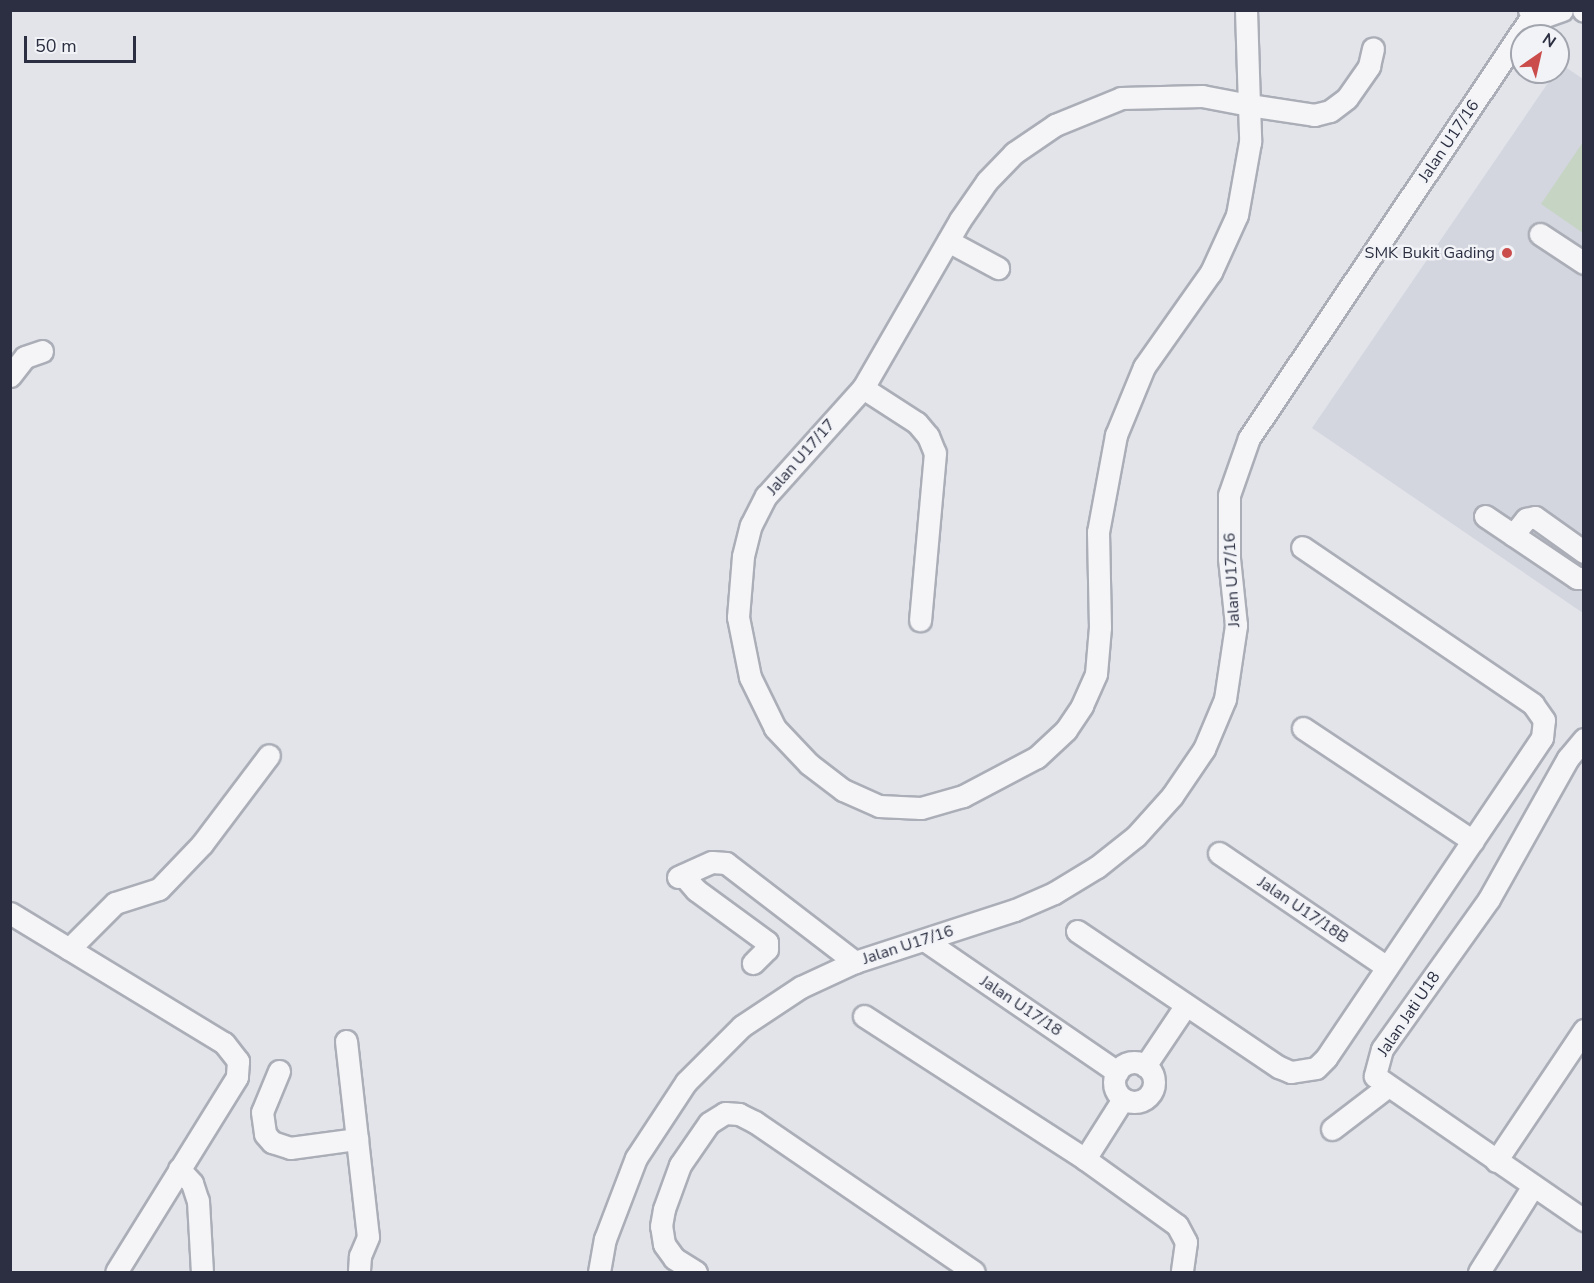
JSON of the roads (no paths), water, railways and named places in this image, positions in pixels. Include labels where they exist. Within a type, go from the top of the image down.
[{"type":"street","name":"Jalan U17/17","points":[[1246,10],[1249,105],[1250,142],[1237,214],[1212,272],[1144,367],[1116,435],[1098,532],[1100,627],[1096,674],[1091,684],[1066,730],[1037,758],[963,796],[921,808],[879,807],[843,790],[802,757],[775,728],[750,677],[738,617],[743,556],[752,525],[766,496],[863,388],[948,241],[987,181],[1014,153],[1055,125],[1121,98],[1152,94],[1202,96],[1249,105]]},
{"type":"street","points":[[1531,12],[1545,16],[1562,10]]},
{"type":"street","name":"Jalan U17/16","points":[[599,1272],[605,1239],[636,1158],[687,1082],[742,1026],[801,987],[855,963],[1015,910],[1097,867],[1136,836],[1165,804],[1204,749],[1225,699],[1236,625],[1229,558],[1229,495],[1249,438],[1531,12]]},
{"type":"street","points":[[1249,105],[1314,115],[1330,111],[1347,98],[1369,66],[1373,48]]},
{"type":"street","points":[[1540,234],[1584,263]]},
{"type":"street","points":[[948,241],[998,268]]},
{"type":"street","points":[[10,376],[25,357],[42,351]]},
{"type":"street","points":[[863,388],[916,423],[928,436],[934,453],[920,620]]},
{"type":"street","points":[[1485,516],[1576,578],[1584,578]]},
{"type":"street","points":[[1513,535],[1526,519],[1535,517],[1584,552]]},
{"type":"street","points":[[1077,931],[1279,1067],[1304,1072],[1326,1058],[1542,738],[1544,720],[1533,704],[1302,547]]},
{"type":"street","points":[[1303,728],[1473,841]]},
{"type":"street","name":"Jalan Jati U18","points":[[1387,1087],[1375,1076],[1382,1049],[1489,899],[1568,758],[1584,739]]},
{"type":"street","points":[[69,949],[115,903],[159,889],[202,844],[269,755]]},
{"type":"street","name":"Jalan U17/18B","points":[[1219,853],[1387,967]]},
{"type":"street","points":[[753,963],[767,949],[767,942],[696,890],[681,876],[712,862],[726,863],[855,963]]},
{"type":"street","points":[[10,913],[224,1043],[238,1061],[237,1077],[116,1272]]},
{"type":"street","name":"Jalan U17/18","points":[[926,941],[1117,1072]]},
{"type":"street","points":[[1145,1066],[1186,1005]]},
{"type":"street","points":[[864,1016],[1084,1159],[1176,1225],[1186,1242],[1182,1272]]},
{"type":"street","points":[[1496,1161],[1584,1030]]},
{"type":"street","points":[[346,1041],[368,1238],[360,1256],[359,1272]]},
{"type":"street","points":[[1127,1064],[1145,1066],[1153,1077],[1153,1090],[1143,1101],[1123,1099],[1114,1083],[1117,1072],[1127,1064]]},
{"type":"street","points":[[279,1071],[262,1112],[265,1134],[272,1142],[290,1148],[357,1139]]},
{"type":"street","points":[[1332,1129],[1387,1087],[1584,1220]]},
{"type":"street","points":[[1084,1159],[1123,1099]]},
{"type":"street","points":[[696,1272],[675,1258],[664,1244],[661,1226],[664,1209],[680,1165],[709,1123],[725,1113],[739,1114],[755,1122],[974,1272]]},
{"type":"street","points":[[179,1169],[192,1183],[198,1201],[202,1272]]},
{"type":"street","points":[[1479,1272],[1533,1186]]},
{"type":"place","name":"SMK Bukit Gading","points":[[1507,253]]}]
